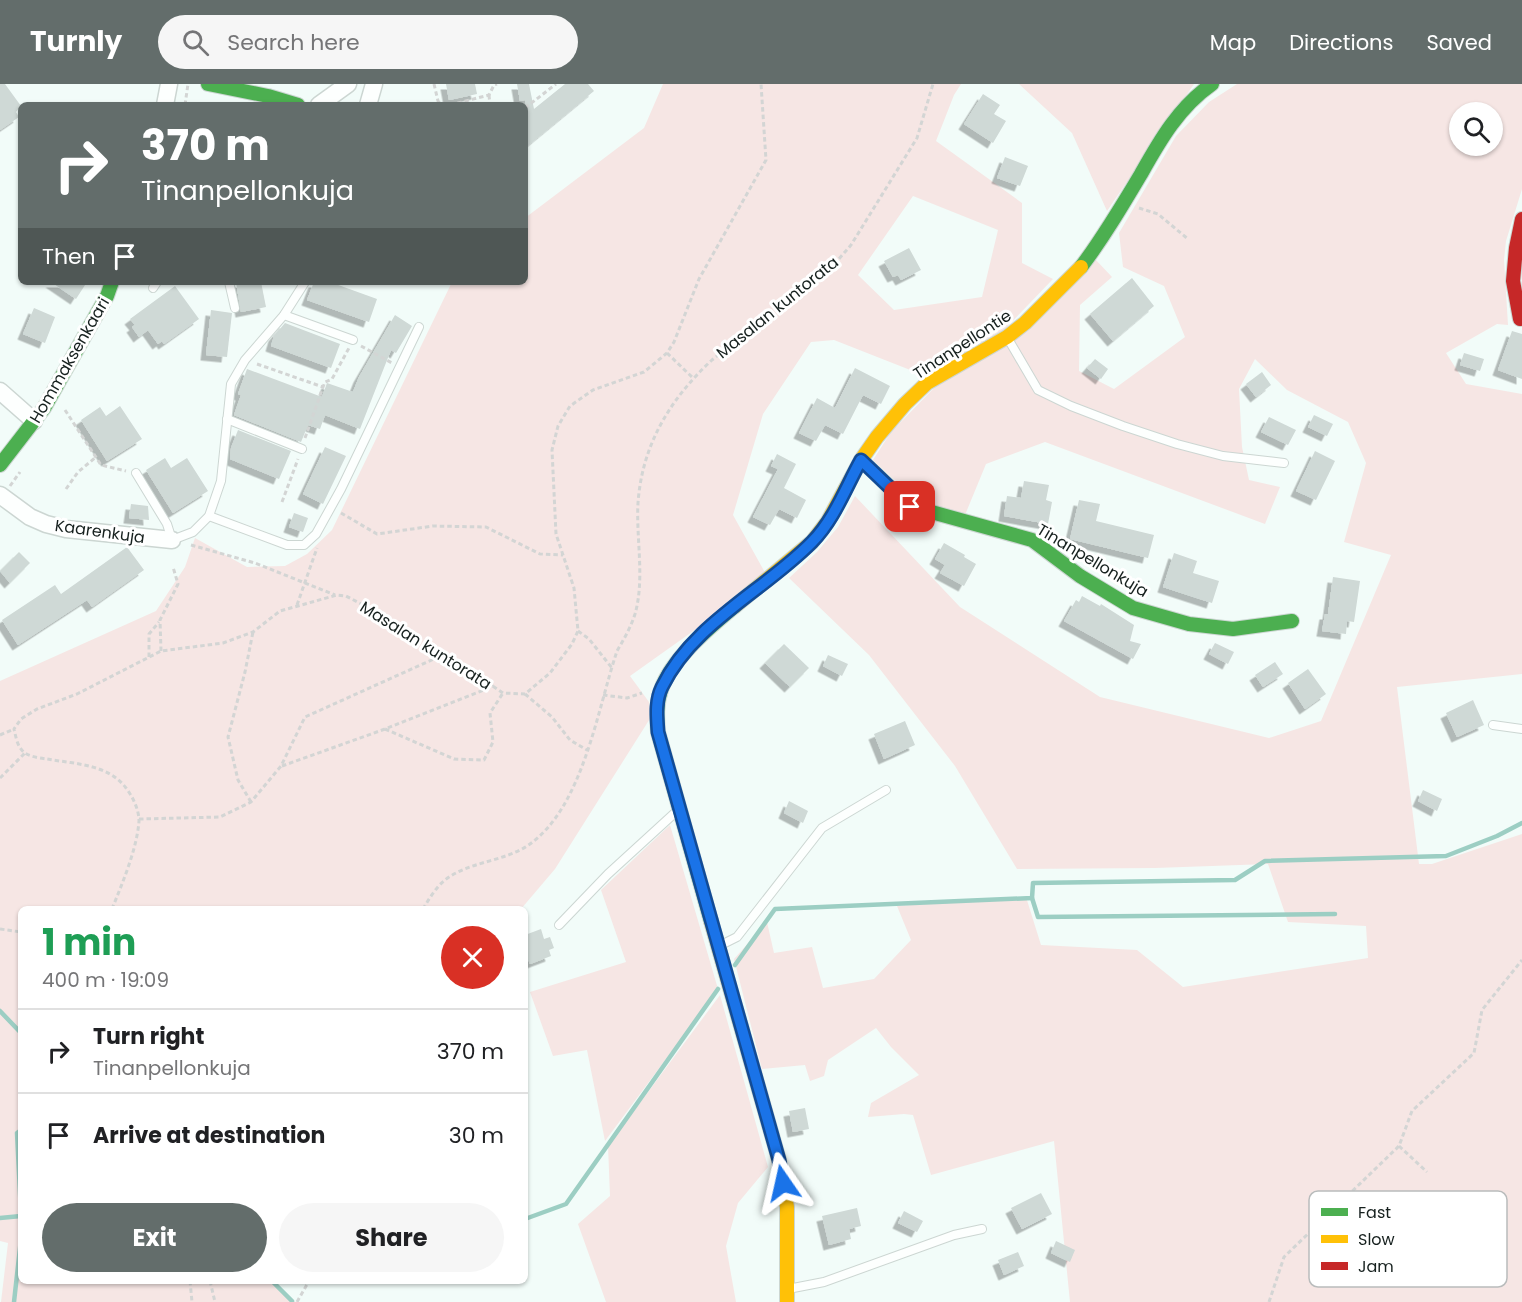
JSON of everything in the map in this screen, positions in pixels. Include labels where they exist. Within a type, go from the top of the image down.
[{"type":"street","points":[[166,102],[169,84]]},
{"type":"street","points":[[208,84],[286,102]]},
{"type":"street","points":[[323,102],[348,84]]},
{"type":"street","points":[[369,102],[374,84]]},
{"type":"street","name":"Tinanpellontie","points":[[787,1295],[787,1207],[779,1160],[658,732],[657,706],[661,688],[683,653],[723,616],[812,542],[828,521],[861,460],[904,404],[927,383],[1007,337],[1038,311],[1077,272],[1100,242],[1170,124],[1202,91],[1212,84]]},
{"type":"street","points":[[1520,319],[1514,281],[1516,248],[1522,219]]},
{"type":"street","name":"Hommaksenkaari","points":[[0,465],[34,421],[107,296],[111,285]]},
{"type":"street","points":[[0,391],[34,421]]},
{"type":"street","name":"Tinanpellonkuja","points":[[861,460],[910,507],[1032,540],[1080,576],[1133,608],[1189,624],[1233,629],[1292,621]]},
{"type":"street","name":"Kaarenkuja","points":[[0,495],[30,517],[46,524],[66,529],[172,540]]},
{"type":"lane","points":[[230,285],[235,308]]},
{"type":"lane","points":[[136,473],[167,524],[172,540],[193,532],[209,516],[221,481],[231,384],[245,360],[284,315],[303,285]]},
{"type":"lane","points":[[284,315],[353,340]]},
{"type":"lane","points":[[209,516],[287,546],[304,545],[316,534],[331,507],[419,327]]},
{"type":"lane","points":[[1007,337],[1038,390],[1071,406],[1123,426],[1189,447],[1223,456],[1284,463]]},
{"type":"lane","points":[[227,419],[302,449]]},
{"type":"lane","points":[[1493,725],[1522,729]]},
{"type":"lane","points":[[717,946],[737,937],[822,828],[886,790]]},
{"type":"lane","points":[[559,925],[608,874],[679,810]]},
{"type":"lane","points":[[787,1295],[954,1235],[982,1229]]},
{"type":"path","points":[[185,102],[188,84]]},
{"type":"path","points":[[434,84],[439,102]]},
{"type":"path","points":[[490,102],[489,95],[494,84]]},
{"type":"path","points":[[528,106],[556,84]]},
{"type":"path","points":[[587,750],[570,740],[552,717],[525,694],[550,673],[572,644],[578,631],[574,588],[556,534],[552,450],[558,426],[570,406],[593,390],[644,372],[667,353],[674,342],[699,279],[766,160],[761,84]]},
{"type":"path","name":"Masalan kuntorata","points":[[425,906],[445,880],[461,871],[528,846],[548,829],[575,786],[612,668],[636,612],[639,588],[638,504],[643,469],[661,420],[693,378],[838,260],[851,244],[917,138],[933,84]]},
{"type":"path","points":[[462,102],[489,95]]},
{"type":"path","points":[[1123,203],[1158,214],[1188,239]]},
{"type":"path","points":[[282,502],[325,382],[332,379],[353,340],[399,366]]},
{"type":"path","points":[[667,353],[693,378]]},
{"type":"path","points":[[245,360],[323,387]]},
{"type":"path","points":[[65,410],[101,465],[136,473]]},
{"type":"path","points":[[66,489],[78,472],[96,457]]},
{"type":"path","points":[[331,507],[377,534],[433,526],[486,527],[540,554],[563,555]]},
{"type":"path","points":[[297,605],[317,551],[316,534]]},
{"type":"path","name":"Masalan kuntorata","points":[[172,540],[255,563],[337,596],[346,596],[445,654],[503,693],[525,694]]},
{"type":"path","points":[[149,657],[149,633],[160,620],[178,584],[173,567]]},
{"type":"path","points":[[0,735],[14,729],[21,719],[36,709],[77,694],[161,651],[223,643],[253,632],[280,611],[337,596]]},
{"type":"path","points":[[160,620],[161,651]]},
{"type":"path","points":[[578,631],[589,639],[612,668]]},
{"type":"path","points":[[251,802],[238,780],[228,737],[253,632]]},
{"type":"path","points":[[139,819],[220,817],[251,802],[281,766],[305,717],[445,654]]},
{"type":"path","points":[[281,766],[385,729],[494,686]]},
{"type":"path","points":[[603,695],[627,698],[661,688]]},
{"type":"path","points":[[385,729],[454,759],[483,760],[493,742],[490,713],[503,693]]},
{"type":"path","points":[[14,729],[16,742],[25,753],[38,758],[104,769],[120,779],[133,796],[139,819],[137,834],[113,906]]},
{"type":"path","points":[[0,778],[25,753]]},
{"type":"path","points":[[0,929],[18,932]]},
{"type":"path","points":[[1352,1191],[1399,1146],[1412,1111],[1474,1053],[1482,1010],[1522,960]]},
{"type":"path","points":[[1399,1146],[1427,1172]]},
{"type":"path","points":[[1269,1302],[1284,1257],[1309,1233]]},
{"type":"path","points":[[190,1284],[192,1302]]},
{"type":"path","points":[[211,1284],[215,1302]]},
{"type":"path","points":[[297,1302],[307,1284]]},
{"type":"shaded area","points":[[663,84],[961,84],[954,95],[936,141],[1022,203],[1022,263],[1053,279],[1005,329],[923,375],[834,340],[811,342],[763,414],[733,515],[768,578],[630,676],[649,702],[651,717],[555,869],[524,906],[18,906],[18,1284],[275,1284],[295,1302],[1,1302],[8,1243],[0,1241],[0,681],[156,611],[185,567],[195,538],[247,567],[285,566],[307,554],[332,530],[451,285],[528,285],[528,216],[644,128]],"holes":[[[913,196],[998,230],[982,297],[894,310],[858,275]]]},
{"type":"shaded area","points":[[1019,84],[1194,84],[1107,211],[1072,133]]},
{"type":"shaded area","points":[[1237,84],[1522,84],[1522,189],[1506,241],[1504,260],[1508,325],[1497,324],[1446,353],[1466,384],[1522,394],[1522,674],[1397,687],[1419,864],[1432,864],[1522,834],[1522,1302],[1070,1302],[1054,1141],[931,1175],[913,1115],[868,1117],[871,1103],[919,1075],[876,1028],[828,1060],[824,1076],[810,1081],[805,1065],[762,1069],[734,959],[767,922],[774,953],[812,947],[823,988],[874,979],[911,940],[897,906],[1026,897],[1041,945],[1137,950],[1183,987],[1368,958],[1366,926],[1288,922],[1268,864],[1017,869],[955,766],[869,655],[789,578],[817,552],[838,527],[855,496],[960,607],[1100,697],[1269,738],[1321,721],[1391,555],[1344,542],[1366,463],[1348,422],[1287,390],[1255,359],[1239,389],[1242,447],[1249,480],[1280,487],[1265,524],[1045,442],[986,464],[965,515],[915,499],[873,460],[891,432],[932,390],[1095,259],[1112,277],[1080,305],[1079,371],[1114,389],[1185,337],[1164,286],[1123,267],[1119,233],[1176,136],[1209,102]]},
{"type":"shaded area","points":[[670,825],[718,989],[605,1141],[587,1050],[553,1056],[530,992],[626,962],[601,890]]},
{"type":"shaded area","points":[[720,995],[768,1167],[738,1203],[726,1246],[736,1302],[606,1302],[578,1224],[610,1196],[608,1146]]},
{"type":"building","points":[[0,84],[5,84],[18,102],[16,112],[18,118],[0,130]]},
{"type":"building","points":[[446,84],[475,84],[477,94],[449,100]]},
{"type":"building","points":[[517,84],[529,84],[534,109],[565,84],[588,84],[594,91],[528,146],[528,102],[520,101]]},
{"type":"building","points":[[983,94],[1000,105],[994,114],[1006,121],[993,143],[964,124]]},
{"type":"building","points":[[1005,157],[1028,166],[1020,186],[997,178]]},
{"type":"building","points":[[909,248],[921,270],[901,280],[898,275],[893,277],[884,261]]},
{"type":"building","points":[[1132,278],[1154,306],[1113,341],[1090,314]]},
{"type":"building","points":[[55,285],[85,285],[76,299]]},
{"type":"building","points":[[236,285],[262,285],[266,307],[241,312]]},
{"type":"building","points":[[313,285],[338,285],[377,299],[369,322],[307,300]]},
{"type":"building","points":[[175,286],[199,319],[164,344],[162,341],[158,344],[148,330],[139,337],[130,319]]},
{"type":"building","points":[[34,308],[55,317],[45,343],[23,334]]},
{"type":"building","points":[[211,310],[232,313],[227,357],[206,355]]},
{"type":"building","points":[[395,315],[412,326],[396,353],[391,350],[360,429],[325,415],[320,429],[308,425],[301,442],[234,415],[241,395],[238,394],[247,369],[322,397],[327,383],[353,392],[359,377]]},
{"type":"building","points":[[285,323],[340,344],[331,368],[271,346],[274,336]]},
{"type":"building","points":[[1512,331],[1522,334],[1522,379],[1498,370]]},
{"type":"building","points":[[1464,353],[1484,359],[1480,371],[1460,365]]},
{"type":"building","points":[[1095,359],[1108,369],[1101,379],[1087,368]]},
{"type":"building","points":[[855,368],[890,386],[881,404],[863,395],[843,434],[825,425],[816,441],[799,433],[817,398],[835,408]]},
{"type":"building","points":[[1262,372],[1271,385],[1256,397],[1246,384]]},
{"type":"building","points":[[120,406],[142,439],[107,461],[81,420],[100,407],[106,416]]},
{"type":"building","points":[[1314,415],[1333,424],[1327,436],[1308,427]]},
{"type":"building","points":[[1269,417],[1296,430],[1288,445],[1261,432]]},
{"type":"building","points":[[238,430],[291,451],[279,479],[230,459],[231,448]]},
{"type":"building","points":[[325,447],[346,456],[323,504],[303,494]]},
{"type":"building","points":[[1315,451],[1335,461],[1316,500],[1296,491]]},
{"type":"building","points":[[777,454],[796,464],[784,488],[806,500],[797,518],[779,509],[770,525],[753,517],[778,469],[771,466]]},
{"type":"building","points":[[165,458],[171,468],[187,458],[208,491],[173,513],[146,470]]},
{"type":"building","points":[[1024,481],[1049,485],[1046,500],[1052,502],[1048,524],[1004,516],[1007,496],[1021,498]]},
{"type":"building","points":[[1079,500],[1100,504],[1096,521],[1154,535],[1148,558],[1070,539]]},
{"type":"building","points":[[131,504],[148,506],[149,520],[129,518]]},
{"type":"building","points":[[294,513],[308,518],[303,532],[289,527]]},
{"type":"building","points":[[944,543],[976,564],[964,586],[940,573],[945,565],[935,559]]},
{"type":"building","points":[[127,547],[144,570],[92,607],[87,600],[18,645],[2,620],[55,585],[61,594]]},
{"type":"building","points":[[19,552],[30,563],[10,583],[0,571]]},
{"type":"building","points":[[1174,553],[1197,561],[1193,573],[1219,581],[1212,603],[1163,587]]},
{"type":"building","points":[[1333,577],[1360,581],[1354,622],[1347,621],[1346,634],[1322,631],[1325,614],[1328,614]]},
{"type":"building","points":[[1082,596],[1100,606],[1101,604],[1134,625],[1130,641],[1141,644],[1133,659],[1064,621],[1076,600],[1079,602]]},
{"type":"building","points":[[1215,643],[1234,652],[1228,664],[1209,654]]},
{"type":"building","points":[[784,644],[809,668],[790,687],[765,663]]},
{"type":"building","points":[[828,655],[848,664],[842,676],[823,666]]},
{"type":"building","points":[[1275,662],[1283,674],[1263,687],[1255,675]]},
{"type":"building","points":[[1308,669],[1326,694],[1305,709],[1288,683]]},
{"type":"building","points":[[1473,700],[1484,725],[1457,737],[1446,713]]},
{"type":"building","points":[[905,721],[915,745],[884,759],[874,734]]},
{"type":"building","points":[[1423,790],[1442,799],[1437,811],[1418,801]]},
{"type":"building","points":[[789,801],[808,811],[803,823],[784,813]]},
{"type":"building","points":[[541,929],[544,939],[550,937],[554,948],[549,950],[551,956],[530,964],[528,934]]},
{"type":"building","points":[[805,1108],[809,1129],[793,1132],[789,1111]]},
{"type":"building","points":[[1041,1193],[1052,1214],[1022,1229],[1011,1208]]},
{"type":"building","points":[[857,1208],[861,1226],[849,1229],[851,1239],[829,1245],[822,1216]]},
{"type":"building","points":[[904,1211],[923,1221],[917,1232],[898,1223]]},
{"type":"building","points":[[1056,1241],[1075,1250],[1070,1262],[1051,1253]]},
{"type":"building","points":[[1018,1252],[1024,1266],[1004,1275],[998,1260]]},
{"type":"waterway","points":[[735,965],[775,909],[1032,898],[1033,883],[1235,880],[1265,861],[1446,856],[1497,836],[1522,823]]},
{"type":"waterway","points":[[1032,898],[1038,917],[1335,914]]},
{"type":"waterway","points":[[528,1218],[566,1204],[718,989]]},
{"type":"waterway","points":[[0,1011],[18,1030]]},
{"type":"waterway","points":[[18,1132],[18,1153]]},
{"type":"waterway","points":[[0,1218],[18,1216]]},
{"type":"waterway","points":[[14,1302],[18,1266]]},
{"type":"waterway","points":[[275,1284],[292,1301]]},
{"type":"traffic: fast","points":[[208,84],[288,102]]},
{"type":"traffic: fast","points":[[1081,267],[1112,222],[1171,125],[1190,103],[1212,84]]},
{"type":"traffic: fast","points":[[0,465],[44,408],[107,296],[111,285]]},
{"type":"traffic: fast","points":[[861,460],[910,506],[1032,540],[1080,576],[1133,608],[1189,624],[1233,629],[1292,621]]},
{"type":"traffic: fast","points":[[711,921],[658,732],[657,716],[659,695],[673,667],[693,644],[735,606]]},
{"type":"traffic: slow","points":[[735,606],[812,542],[828,521],[861,460],[905,404],[927,383],[1007,337],[1025,323],[1081,267]]},
{"type":"traffic: slow","points":[[711,921],[779,1160],[787,1207],[787,1302]]},
{"type":"traffic: jam","points":[[1520,319],[1513,281],[1522,219]]},
{"type":"route","points":[[783,1183],[779,1160],[658,732],[657,706],[661,688],[683,653],[723,616],[812,542],[828,521],[861,460],[910,507]]}]
